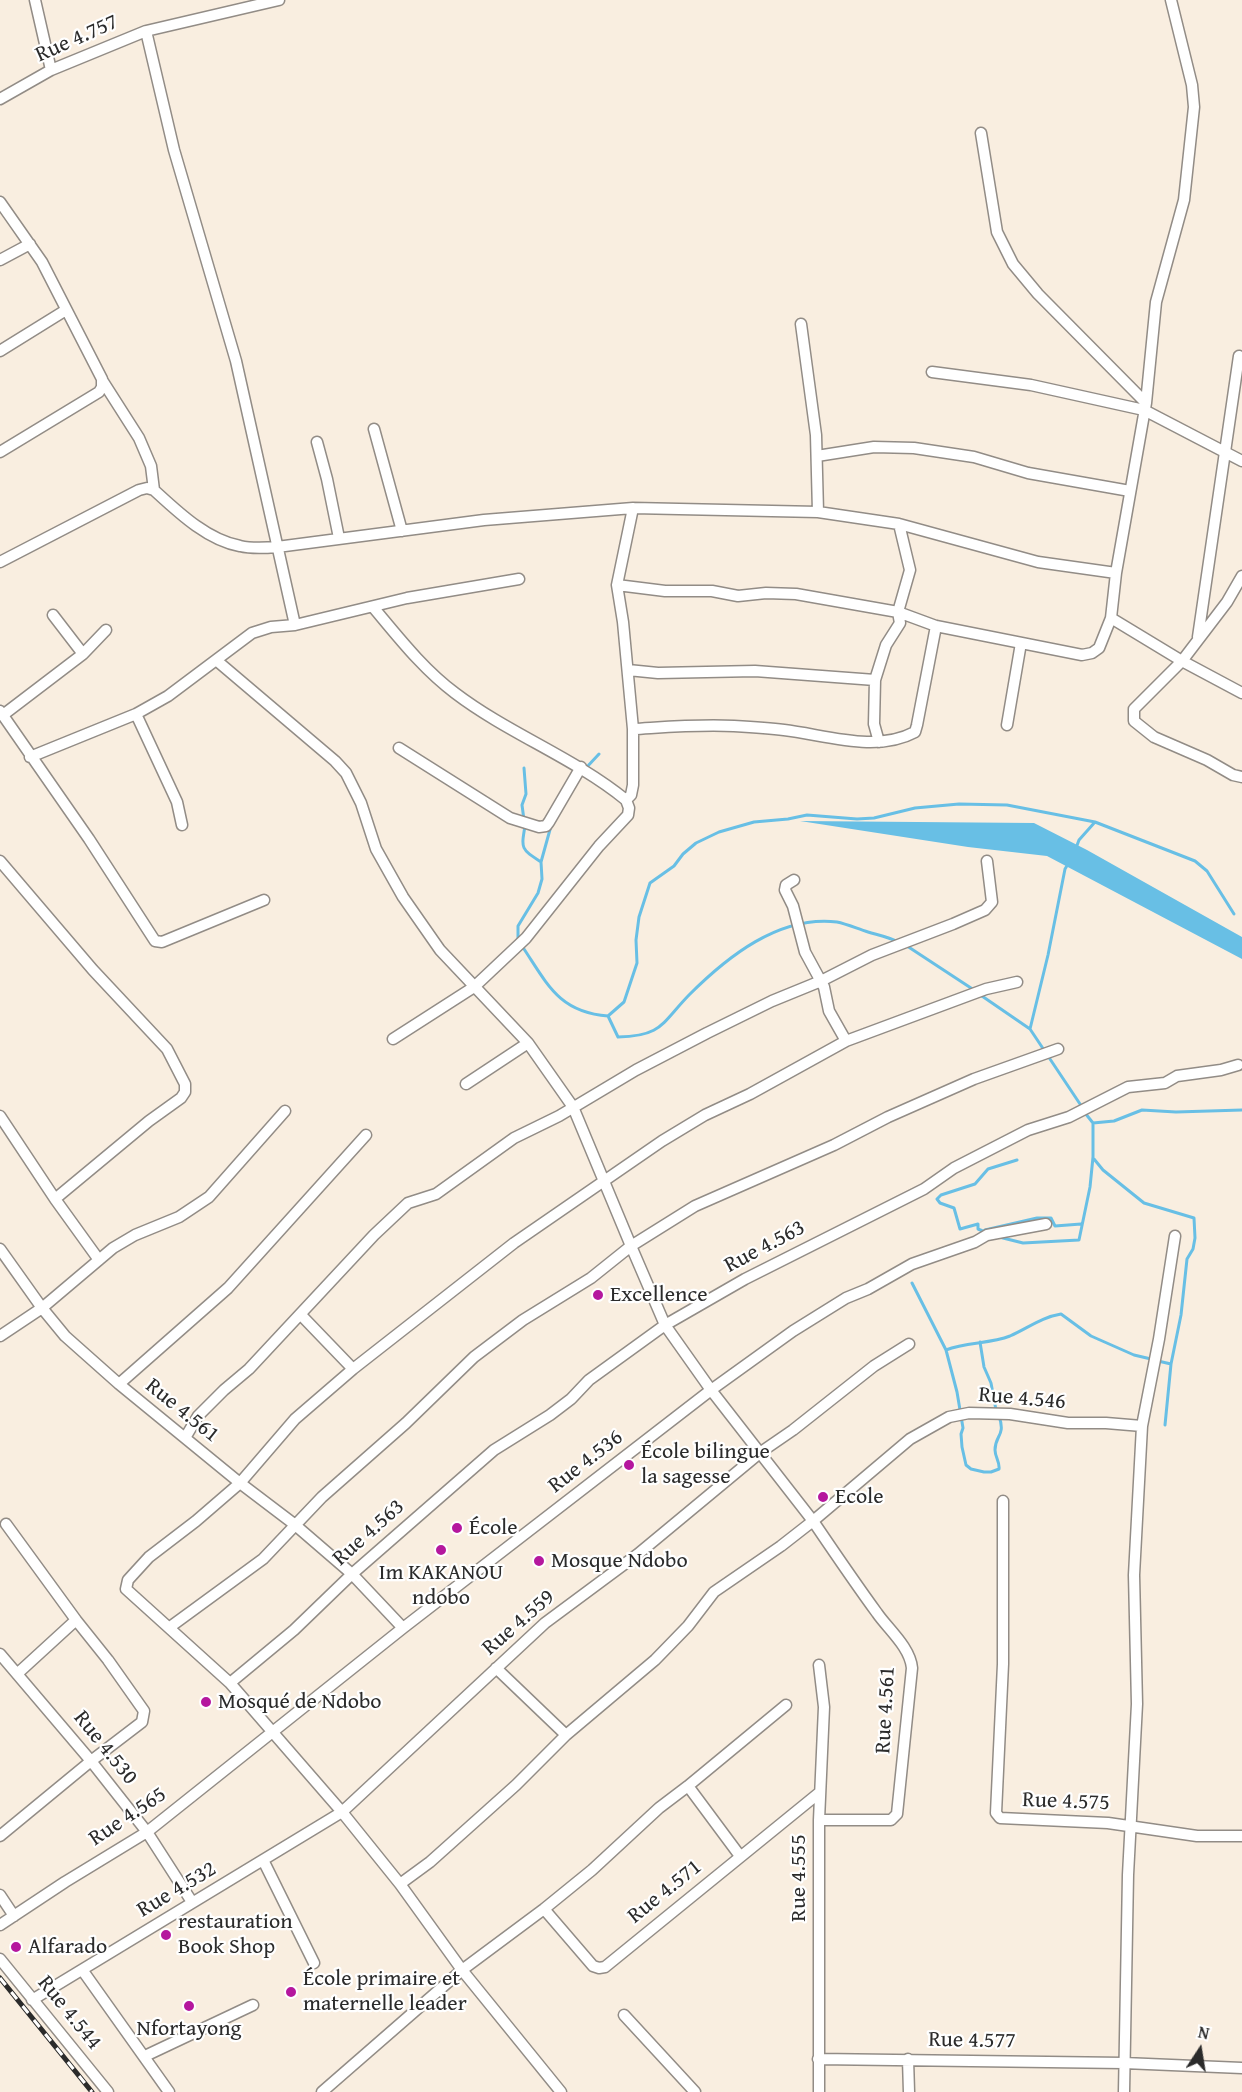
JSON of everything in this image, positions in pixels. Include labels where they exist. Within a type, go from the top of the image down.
[{"type":"street","points":[[35,0],[51,70]]},
{"type":"street","name":"Rue 4.757","points":[[0,99],[51,70],[146,31],[279,0]]},
{"type":"street","points":[[617,585],[665,591],[698,593],[712,591],[738,596],[766,593],[796,594],[898,612],[936,626],[1082,655],[1092,653],[1099,648],[1111,618],[1116,573],[1145,406],[1156,302],[1184,200],[1194,107],[1192,85],[1170,0]]},
{"type":"street","points":[[146,31],[174,150],[236,361],[295,624]]},
{"type":"street","points":[[981,133],[997,232],[1013,264],[1038,294],[1145,406],[1242,461]]},
{"type":"street","points":[[0,202],[42,262],[102,380],[139,438],[152,466],[154,490]]},
{"type":"street","points":[[0,260],[30,244]]},
{"type":"street","points":[[0,351],[66,310]]},
{"type":"street","points":[[801,324],[818,456],[818,512]]},
{"type":"street","points":[[1198,637],[1239,356]]},
{"type":"street","points":[[932,372],[1031,385],[1145,406]]},
{"type":"street","points":[[0,452],[99,392],[102,380]]},
{"type":"street","points":[[374,429],[402,531]]},
{"type":"street","points":[[317,442],[339,538]]},
{"type":"street","points":[[818,456],[874,447],[914,448],[974,457],[1028,473],[1130,491]]},
{"type":"street","points":[[0,562],[139,490],[147,488],[154,490],[207,533],[237,546],[252,548],[277,548],[484,520],[633,508],[818,512],[899,524],[1038,562],[1116,573]]},
{"type":"street","points":[[626,800],[631,795],[633,785],[633,729],[623,622],[617,585],[633,508]]},
{"type":"street","points":[[879,742],[874,724],[875,680],[886,645],[900,623],[898,612],[910,570],[899,524]]},
{"type":"street","points":[[1242,576],[1227,602],[1198,637],[1182,661],[1134,709],[1134,722],[1154,737],[1208,760],[1233,775],[1242,777]]},
{"type":"street","points":[[30,757],[136,714],[168,696],[252,633],[407,598],[519,579]]},
{"type":"street","points":[[373,607],[414,656],[455,693],[505,725],[581,767],[626,800],[629,808],[628,815],[598,846],[526,938],[474,987],[393,1039]]},
{"type":"street","points":[[53,615],[83,654]]},
{"type":"street","points":[[1111,618],[1182,661],[1242,693]]},
{"type":"street","points":[[633,729],[685,725],[732,726],[879,742],[908,736],[915,732],[936,626]]},
{"type":"street","points":[[106,630],[83,654],[1,713],[89,838],[154,941],[162,942],[264,900]]},
{"type":"street","points":[[1007,725],[1021,644]]},
{"type":"street","points":[[216,660],[335,761],[346,773],[361,803],[376,849],[403,897],[440,950],[528,1043],[573,1107],[665,1325],[711,1390],[813,1521]]},
{"type":"street","points":[[628,670],[658,673],[755,670],[875,680]]},
{"type":"street","points":[[136,714],[177,802],[182,825]]},
{"type":"street","points":[[399,748],[510,818],[539,827],[546,826],[549,822],[581,767]]},
{"type":"street","points":[[0,861],[93,970],[167,1049],[185,1084],[185,1092],[181,1098],[149,1120],[55,1200]]},
{"type":"street","points":[[185,1438],[198,1416],[249,1369],[374,1235],[408,1203],[436,1194],[514,1138],[697,1038],[872,955],[953,924],[990,906],[992,894],[987,861]]},
{"type":"street","points":[[794,880],[786,885],[785,890],[793,906],[805,952],[821,981],[830,1011],[846,1041]]},
{"type":"street","points":[[561,2092],[462,1970],[400,1884],[342,1812],[230,1683],[126,1589],[128,1580],[149,1557],[240,1483],[295,1419],[353,1369],[514,1243],[604,1182],[705,1115],[750,1094],[846,1041],[986,989],[1017,982]]},
{"type":"street","points":[[466,1084],[528,1043]]},
{"type":"street","points":[[170,1627],[263,1559],[322,1497],[405,1423],[474,1357],[523,1320],[591,1278],[631,1246],[695,1206],[834,1145],[888,1117],[974,1079],[1058,1049]]},
{"type":"street","name":"Rue 4.563","points":[[230,1683],[294,1630],[352,1574],[494,1450],[550,1415],[571,1399],[589,1380],[665,1325],[745,1278],[924,1189],[954,1168],[1028,1130],[1069,1117],[1128,1087],[1165,1083],[1177,1076],[1221,1070],[1238,1065]]},
{"type":"street","points":[[0,1336],[42,1308],[113,1248],[135,1235],[179,1217],[210,1197],[285,1111]]},
{"type":"street","points":[[0,1116],[55,1200],[99,1260]]},
{"type":"street","name":"Rue 4.561","points":[[366,1135],[228,1288],[119,1384],[294,1524],[352,1574],[403,1628]]},
{"type":"street","name":"Rue 4.536","points":[[272,1732],[711,1390],[793,1331],[846,1298],[868,1289],[912,1263],[975,1242],[987,1235],[1047,1224]]},
{"type":"street","points":[[1124,2092],[1131,1825],[1137,1704],[1134,1575],[1142,1426],[1159,1339],[1175,1236]]},
{"type":"street","points":[[0,1249],[65,1336],[119,1384]]},
{"type":"street","points":[[301,1315],[353,1369]]},
{"type":"street","name":"Rue 4.559","points":[[342,1812],[545,1623],[638,1554],[761,1452],[874,1366],[909,1344]]},
{"type":"street","name":"Rue 4.546","points":[[400,1884],[430,1862],[566,1735],[655,1660],[688,1626],[714,1592],[781,1546],[910,1439],[949,1417],[969,1413],[1010,1414],[1068,1423],[1142,1426]]},
{"type":"street","name":"Rue 4.575","points":[[1003,1501],[1004,1643],[996,1813],[1000,1818],[1131,1825],[1197,1836],[1242,1836]]},
{"type":"street","name":"Rue 4.561","points":[[813,1521],[878,1615],[897,1638],[912,1668],[897,1814],[891,1820],[819,1820]]},
{"type":"street","points":[[0,1836],[142,1722],[144,1712],[6,1524]]},
{"type":"street","points":[[17,1674],[75,1620]]},
{"type":"street","name":"Rue 4.530","points":[[0,1654],[91,1761],[147,1832],[192,1902]]},
{"type":"street","name":"Rue 4.555","points":[[819,1665],[824,1707],[819,1793],[819,2092]]},
{"type":"street","points":[[496,1668],[566,1735]]},
{"type":"street","points":[[322,2092],[462,1970],[592,1870],[658,1808],[786,1706]]},
{"type":"street","name":"Rue 4.565","points":[[0,1925],[147,1832],[272,1732]]},
{"type":"street","points":[[688,1786],[740,1856]]},
{"type":"street","name":"Rue 4.571","points":[[544,1909],[593,1966],[599,1968],[605,1966],[819,1793]]},
{"type":"street","name":"Rue 4.532","points":[[32,2000],[342,1812]]},
{"type":"street","points":[[263,1860],[314,1963]]},
{"type":"street","points":[[0,1895],[14,1916]]},
{"type":"street","name":"Rue 4.544","points":[[0,1959],[108,2092]]},
{"type":"street","points":[[83,1971],[169,2092]]},
{"type":"street","points":[[145,2056],[253,2005]]},
{"type":"street","points":[[624,2015],[695,2092]]},
{"type":"street","name":"Rue 4.577","points":[[818,2059],[1124,2063],[1242,2068]]},
{"type":"street","points":[[908,2059],[909,2092]]},
{"type":"water","points":[[800,821],[1034,823],[1242,937],[1242,959],[1047,856],[968,847]]},
{"type":"waterway","points":[[585,769],[599,754]]},
{"type":"waterway","points":[[524,768],[526,794],[522,805],[524,820]]},
{"type":"waterway","points":[[522,946],[547,983],[565,1002],[577,1009],[608,1016],[624,1002],[637,963],[636,940],[639,917],[650,883],[674,866],[696,843],[719,832],[754,822],[807,815],[874,818],[915,808],[959,804],[1007,805],[1095,822],[1195,861],[1207,871],[1234,914]]},
{"type":"waterway","points":[[1076,848],[1079,840],[1095,822]]},
{"type":"waterway","points":[[525,826],[524,848],[541,862]]},
{"type":"waterway","points":[[518,940],[518,926],[538,893],[542,879],[541,862],[551,826]]},
{"type":"waterway","points":[[1030,1029],[1065,869],[1068,864]]},
{"type":"waterway","points":[[608,1016],[618,1037],[652,1031],[666,1021],[689,995],[737,953],[775,932],[795,925],[837,922],[898,942]]},
{"type":"waterway","points":[[907,946],[974,990]]},
{"type":"waterway","points":[[979,994],[1030,1029],[1082,1107]]},
{"type":"waterway","points":[[1093,1123],[1114,1121],[1142,1110],[1176,1112],[1242,1110]]},
{"type":"waterway","points":[[999,1237],[1023,1243],[1079,1240],[1090,1187],[1093,1157],[1093,1123],[1085,1113]]},
{"type":"waterway","points":[[1094,1159],[1103,1170],[1144,1203],[1194,1218],[1195,1238],[1193,1249],[1187,1259],[1181,1315],[1171,1364],[1165,1425]]},
{"type":"waterway","points":[[985,1232],[978,1229],[978,1224],[960,1229],[954,1208],[940,1203],[937,1199],[941,1195],[975,1184],[988,1169],[1017,1160]]},
{"type":"waterway","points":[[985,1230],[1037,1218],[1051,1218],[1055,1226],[1081,1224]]},
{"type":"waterway","points":[[912,1283],[946,1350],[957,1392],[963,1428],[962,1447],[966,1465],[971,1469],[984,1472],[999,1469],[995,1450],[1001,1432],[999,1416]]},
{"type":"waterway","points":[[946,1350],[1002,1339],[1041,1320],[1061,1314],[1091,1336],[1134,1355],[1151,1359]]},
{"type":"waterway","points":[[980,1342],[984,1367],[991,1383],[996,1410]]},
{"type":"waterway","points":[[1158,1361],[1171,1364]]},
{"type":"railway","points":[[0,1978],[92,2092]]},
{"type":"place","name":"Excellence","points":[[598,1295]]},
{"type":"place","name":"École bilingue la sagesse","points":[[629,1465]]},
{"type":"place","name":"Ecole","points":[[823,1497]]},
{"type":"place","name":"École","points":[[457,1528]]},
{"type":"place","name":"Im KAKANOU ndobo","points":[[441,1550]]},
{"type":"place","name":"Mosque Ndobo","points":[[539,1561]]},
{"type":"place","name":"Mosqué de Ndobo","points":[[206,1702]]},
{"type":"place","name":"restauration Book Shop","points":[[166,1935]]},
{"type":"place","name":"Alfarado","points":[[16,1947]]},
{"type":"place","name":"École primaire et maternelle leader","points":[[291,1992]]},
{"type":"place","name":"Nfortayong","points":[[189,2006]]}]
